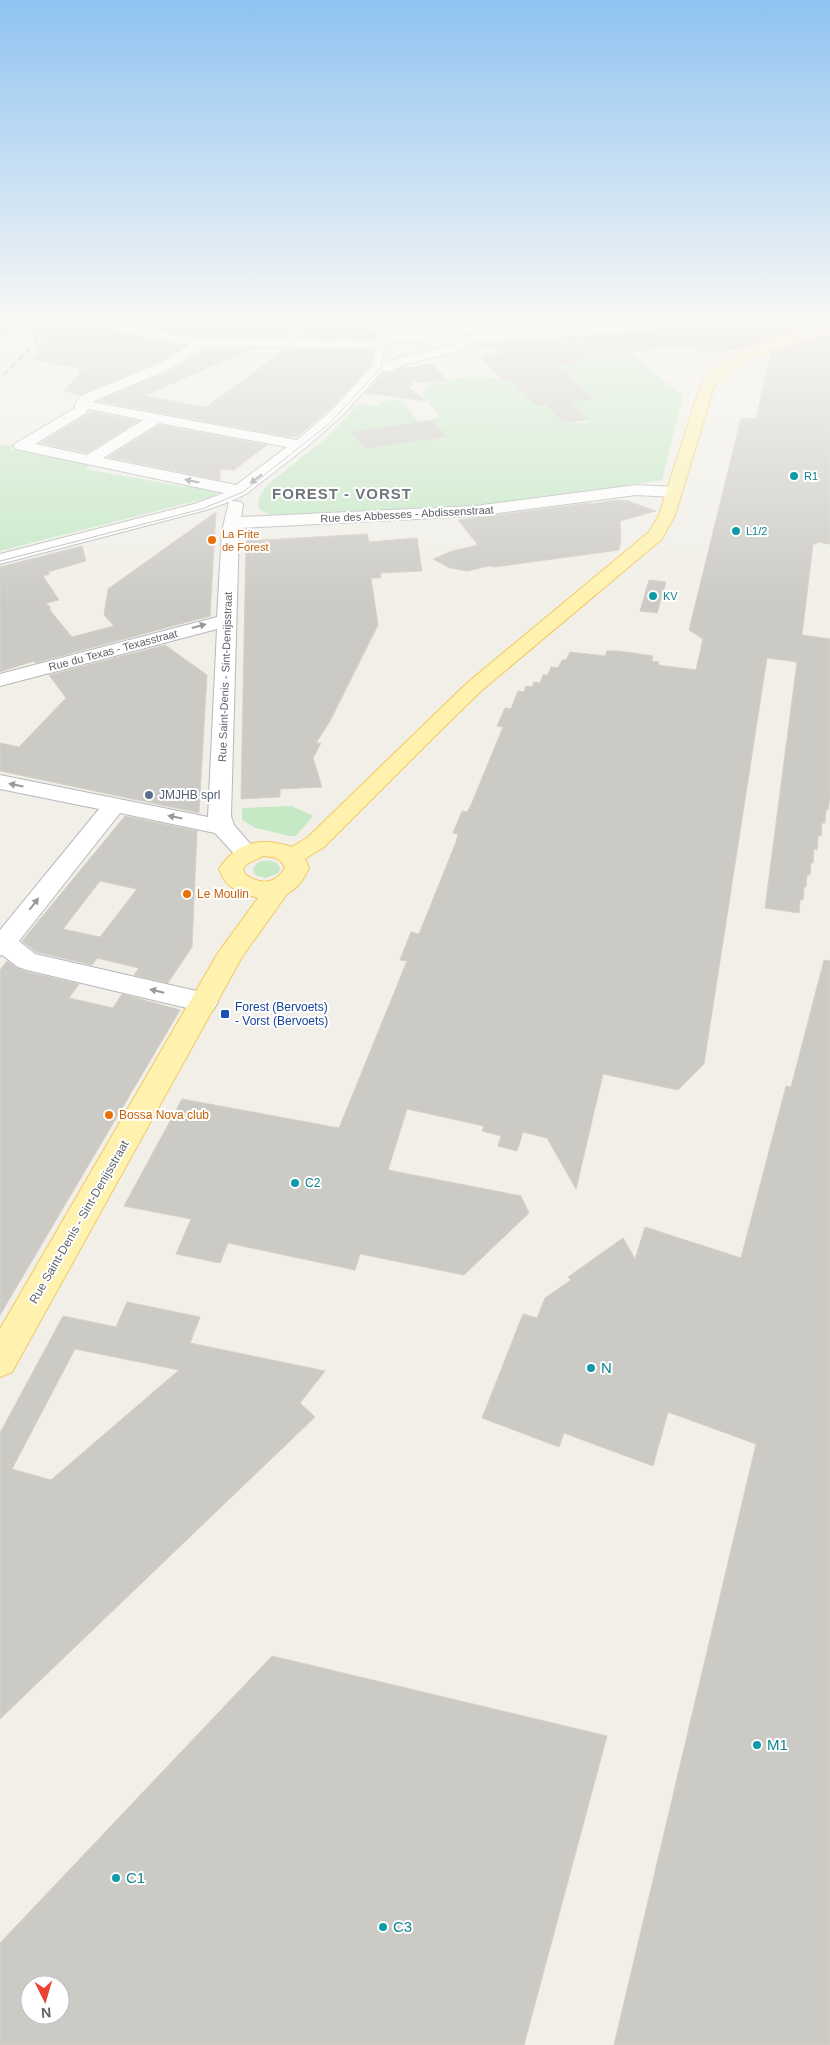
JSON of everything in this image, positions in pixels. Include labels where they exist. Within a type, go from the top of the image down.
[{"type":"main road","points":[[246,853],[258,849],[272,849],[284,851],[292,857],[316,842],[474,687],[647,544],[662,526],[698,414]]},
{"type":"main road","name":"Rue Saint-Denis - Sint-Denijsstraat","points":[[231,953],[239,910],[237,883],[231,876],[231,867],[236,859],[246,853]]},
{"type":"main road","name":"Rue Saint-Denis - Sint-Denijsstraat","points":[[0,1361],[231,953],[278,888],[286,884],[296,874],[296,862],[292,857]]},
{"type":"main road","points":[[237,883],[249,889],[278,888]]},
{"type":"street","points":[[74,414],[21,446],[91,460],[233,495]]},
{"type":"street","points":[[137,414],[300,445]]},
{"type":"street","points":[[0,560],[195,509],[233,495],[300,445],[335,414]]},
{"type":"street","points":[[91,460],[156,418]]},
{"type":"street","name":"Rue Saint-Denis - Sint-Denijsstraat","points":[[223,827],[219,816],[231,523],[235,512],[233,495]]},
{"type":"street","name":"Rue des Abbesses - Abdissenstraat","points":[[231,523],[475,511],[581,497],[620,495],[673,496]]},
{"type":"street","name":"Rue du Texas - Texasstraat","points":[[0,680],[212,623],[226,623]]},
{"type":"street","points":[[0,782],[223,827],[246,853]]},
{"type":"street","points":[[114,805],[2,945],[27,961],[204,1002]]},
{"type":"green space","points":[[349,414],[413,414],[431,439],[445,439],[447,437],[432,418],[441,417],[439,414],[555,414],[564,423],[587,423],[587,420],[581,414],[678,414],[662,480],[499,504],[421,510],[280,515],[268,514],[259,509],[260,497],[269,484],[324,440]]},
{"type":"green space","points":[[0,445],[13,446],[10,449],[89,465],[85,469],[185,487],[191,483],[221,489],[215,495],[208,498],[0,551]]},
{"type":"green space","points":[[292,806],[313,816],[296,836],[256,828],[242,820],[242,808]]},
{"type":"green space","points":[[264,861],[278,864],[280,869],[278,873],[266,878],[255,875],[253,868],[259,862]]},
{"type":"building","points":[[87,414],[104,414],[138,421],[87,453],[40,443]]},
{"type":"building","points":[[170,414],[323,414],[298,436],[290,437]]},
{"type":"building","points":[[555,414],[582,414],[587,420],[564,423]]},
{"type":"building","points":[[757,414],[830,414],[830,544],[817,542],[817,544],[813,544],[802,635],[830,639],[830,798],[828,810],[826,809],[825,823],[822,823],[821,836],[818,836],[817,850],[814,849],[810,875],[807,875],[803,900],[800,900],[799,913],[765,908],[797,662],[767,658],[704,1064],[678,1090],[603,1074],[576,1189],[547,1138],[523,1132],[517,1151],[498,1146],[501,1136],[482,1131],[484,1126],[407,1109],[388,1170],[521,1196],[529,1213],[464,1275],[360,1254],[355,1270],[228,1243],[220,1263],[176,1254],[191,1219],[124,1206],[182,1099],[339,1128],[407,961],[400,960],[411,932],[419,934],[456,842],[458,834],[453,833],[462,811],[467,812],[471,805],[503,727],[497,726],[505,708],[511,709],[518,691],[524,692],[526,686],[532,687],[534,682],[540,683],[543,675],[548,675],[551,667],[558,668],[562,660],[566,660],[570,652],[605,656],[607,651],[619,651],[653,656],[652,661],[659,662],[658,665],[696,670],[703,639],[689,630],[741,419],[756,419]]},
{"type":"building","points":[[433,420],[447,437],[365,448],[351,432]]},
{"type":"building","points":[[159,425],[267,445],[234,470],[220,469],[220,480],[108,457]]},
{"type":"building","points":[[615,500],[628,501],[656,511],[620,521],[621,539],[619,550],[495,567],[489,566],[467,571],[450,568],[433,559],[452,551],[478,545],[458,520]]},
{"type":"building","points":[[216,512],[210,616],[35,663],[34,661],[0,672],[0,567],[82,546],[86,561],[48,572],[50,574],[43,576],[59,600],[46,603],[72,637],[114,626],[104,615],[108,589]]},
{"type":"building","points":[[367,534],[369,542],[417,538],[422,571],[380,573],[381,578],[371,578],[378,625],[330,721],[316,743],[321,743],[313,758],[322,787],[280,789],[280,797],[241,799],[246,541]]},
{"type":"building","name":"KV","points":[[649,580],[666,582],[657,613],[640,611]]},
{"type":"building","points":[[165,645],[207,675],[199,813],[0,771],[0,743],[19,747],[66,698],[49,675]]},
{"type":"building","points":[[125,816],[197,831],[192,947],[168,983],[134,975],[139,968],[97,958],[92,965],[36,952],[22,941]],"holes":[[[100,881],[137,889],[100,937],[63,929]]]},
{"type":"building","name":"M1","points":[[824,960],[830,961],[830,2045],[614,2045],[756,1444],[668,1412],[653,1466],[564,1433],[559,1447],[482,1418],[523,1314],[537,1318],[545,1298],[571,1280],[568,1277],[623,1238],[635,1259],[645,1227],[741,1258],[786,1086],[791,1087]]},
{"type":"building","points":[[7,961],[27,972],[79,984],[69,998],[113,1008],[122,994],[180,1010],[0,1315],[0,970]]},
{"type":"building","points":[[127,1302],[200,1317],[190,1343],[325,1371],[300,1403],[315,1417],[0,1719],[0,1433],[63,1316],[116,1327]],"holes":[[[75,1349],[179,1370],[51,1480],[12,1469]]]},
{"type":"building","name":"C3","points":[[272,1656],[607,1736],[524,2045],[0,2045],[0,1943]]},
{"type":"tram line","points":[[0,561],[202,509],[243,492],[329,424],[338,414]]},
{"type":"place","name":"R1","points":[[794,476]]},
{"type":"place","name":"L1/2","points":[[736,531]]},
{"type":"place","name":"La Frite de Forest","points":[[212,540]]},
{"type":"place","name":"KV","points":[[653,596]]},
{"type":"place","name":"JMJHB sprl","points":[[149,795]]},
{"type":"place","name":"Le Moulin","points":[[187,894]]},
{"type":"place","name":"Forest (Bervoets) - Vorst (Bervoets)","points":[[225,1014]]},
{"type":"place","name":"Bossa Nova club","points":[[109,1115]]},
{"type":"place","name":"C2","points":[[295,1183]]},
{"type":"place","name":"N","points":[[591,1368]]},
{"type":"place","name":"M1","points":[[757,1745]]},
{"type":"place","name":"C1","points":[[116,1878]]},
{"type":"place","name":"C3","points":[[383,1927]]},
{"type":"district","name":"FOREST - VORST","points":[[342,494]]}]
